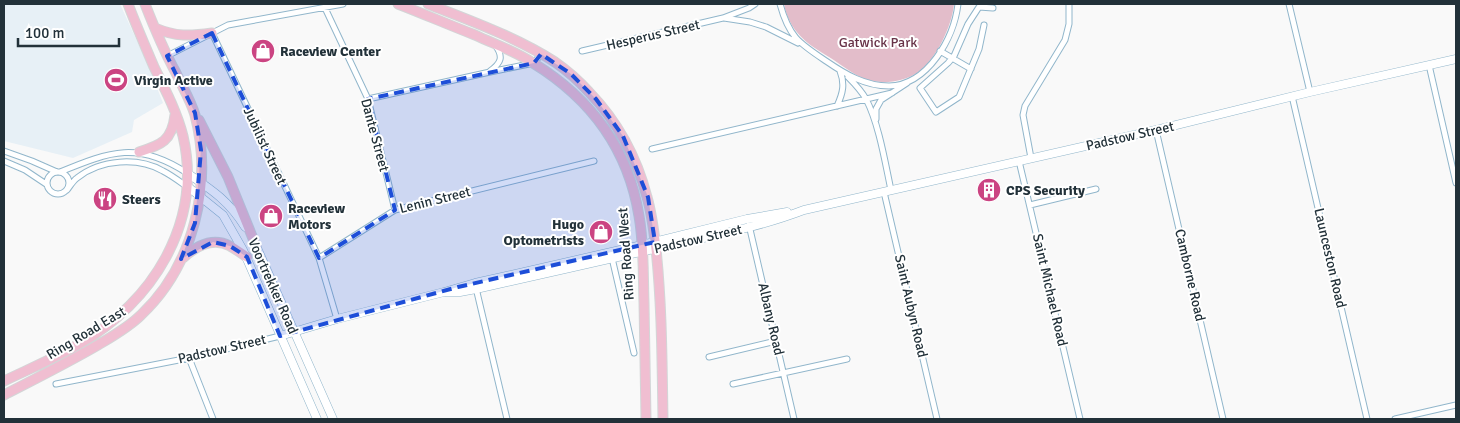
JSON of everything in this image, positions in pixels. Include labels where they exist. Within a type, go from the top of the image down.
[{"type":"main road","name":"Ring Road East","points":[[4,380],[79,344],[104,328],[129,307],[158,272],[175,238],[182,218],[187,186],[186,153],[183,136],[175,111],[153,65],[128,4]]},
{"type":"main road","points":[[145,4],[194,113],[228,178],[256,246]]},
{"type":"main road","name":"Ring Road West","points":[[398,4],[494,44],[534,63],[571,90],[592,112],[609,134],[630,177],[639,217],[642,249],[646,419]]},
{"type":"main road","name":"Ring Road West","points":[[428,4],[495,31],[541,54],[571,74],[612,119],[623,136],[648,197],[656,245],[661,323],[663,419]]},
{"type":"main road","points":[[155,28],[178,35],[196,36],[212,33]]},
{"type":"main road","points":[[139,152],[155,147],[166,140],[173,129],[175,111]]},
{"type":"main road","name":"Ring Road East","points":[[4,396],[113,336],[141,315],[161,293],[181,259],[195,223],[201,182],[201,150],[194,113]]},
{"type":"main road","points":[[181,259],[196,248],[213,242],[230,246],[247,258]]},
{"type":"main road","points":[[66,350],[74,358]]},
{"type":"street","points":[[167,56],[228,25],[343,4]]},
{"type":"street","name":"Hesperus Street","points":[[582,51],[723,18],[755,4]]},
{"type":"street","points":[[780,4],[789,29],[801,44],[842,72],[855,84],[866,100],[876,123]]},
{"type":"street","points":[[876,123],[877,105],[881,100],[918,76],[940,51],[952,28],[958,4]]},
{"type":"street","points":[[1031,158],[1024,114],[1025,106],[1065,40],[1069,24],[1069,4]]},
{"type":"street","points":[[1289,4],[1310,92]]},
{"type":"street","points":[[984,25],[979,49],[959,97],[936,112],[920,88],[953,58],[968,24],[979,7],[993,8]]},
{"type":"street","name":"Dante Street","points":[[325,8],[368,99],[394,210]]},
{"type":"street","name":"Hesperus Street","points":[[723,18],[758,24],[801,44]]},
{"type":"street","name":"Jubilist Street","points":[[212,33],[319,258]]},
{"type":"street","points":[[490,72],[500,62],[500,53],[494,44]]},
{"type":"street","points":[[940,51],[971,69]]},
{"type":"street","points":[[368,99],[534,63],[541,54]]},
{"type":"street","name":"Padstow Street","points":[[56,384],[189,358],[280,336],[337,318],[444,292],[612,258],[656,245],[748,223],[1456,59]]},
{"type":"street","points":[[1429,65],[1456,182]]},
{"type":"street","points":[[842,72],[868,83],[891,86],[918,76]]},
{"type":"street","points":[[837,106],[843,89],[842,72]]},
{"type":"street","points":[[652,149],[892,93]]},
{"type":"street","name":"Launceston Road","points":[[1292,96],[1367,419]]},
{"type":"street","name":"Saint Aubyn Road","points":[[876,123],[888,191],[937,419]]},
{"type":"street","name":"Camborne Road","points":[[1156,130],[1223,419]]},
{"type":"street","points":[[4,151],[67,176],[69,179],[67,190]]},
{"type":"street","points":[[46,184],[48,177],[53,172],[59,172],[108,154],[123,152],[139,152],[165,159],[187,173]]},
{"type":"street","points":[[4,160],[25,170],[46,184],[50,191],[56,194],[63,193],[77,178],[92,170],[111,163],[122,162],[142,163],[152,166],[187,186]]},
{"type":"street","name":"Lenin Street","points":[[319,258],[394,210],[594,161]]},
{"type":"street","name":"Saint Michael Road","points":[[1020,161],[1080,419]]},
{"type":"street","name":"Voortrekker Road","points":[[187,173],[216,192],[236,213],[256,246],[333,419]]},
{"type":"street","name":"Voortrekker Road","points":[[187,186],[223,215],[244,250],[317,419]]},
{"type":"street","points":[[1030,205],[1096,189]]},
{"type":"street","name":"Albany Road","points":[[748,223],[794,419]]},
{"type":"street","name":"Padstow Street","points":[[475,286],[642,249]]},
{"type":"street","points":[[319,258],[337,318]]},
{"type":"street","points":[[612,258],[634,353]]},
{"type":"street","points":[[475,286],[507,419]]},
{"type":"street","points":[[709,357],[776,341]]},
{"type":"street","points":[[189,358],[213,419]]},
{"type":"street","points":[[732,384],[847,359]]},
{"type":"street","points":[[1395,419],[1456,405]]},
{"type":"highlighted area","points":[[212,33],[319,258],[395,210],[368,99],[534,63],[541,54],[571,74],[596,99],[623,136],[648,197],[655,242],[458,287],[280,336],[247,257],[230,246],[213,242],[181,259],[195,223],[201,150],[195,113],[167,56]]},
{"type":"shaded area","points":[[4,4],[120,4],[163,103],[134,120],[132,132],[73,158],[4,141]]},
{"type":"green space","name":"Gatwick Park","points":[[784,4],[954,4],[953,13],[942,42],[931,60],[917,73],[907,78],[878,82],[856,74],[806,42],[790,22]]},
{"type":"place","name":"Raceview Center","points":[[263,51]]},
{"type":"place","name":"Virgin Active","points":[[116,80]]},
{"type":"place","name":"CPS Security","points":[[989,190]]},
{"type":"place","name":"Steers","points":[[105,199]]},
{"type":"place","name":"Raceview Motors","points":[[271,216]]},
{"type":"place","name":"Hugo Optometrists","points":[[601,232]]}]
